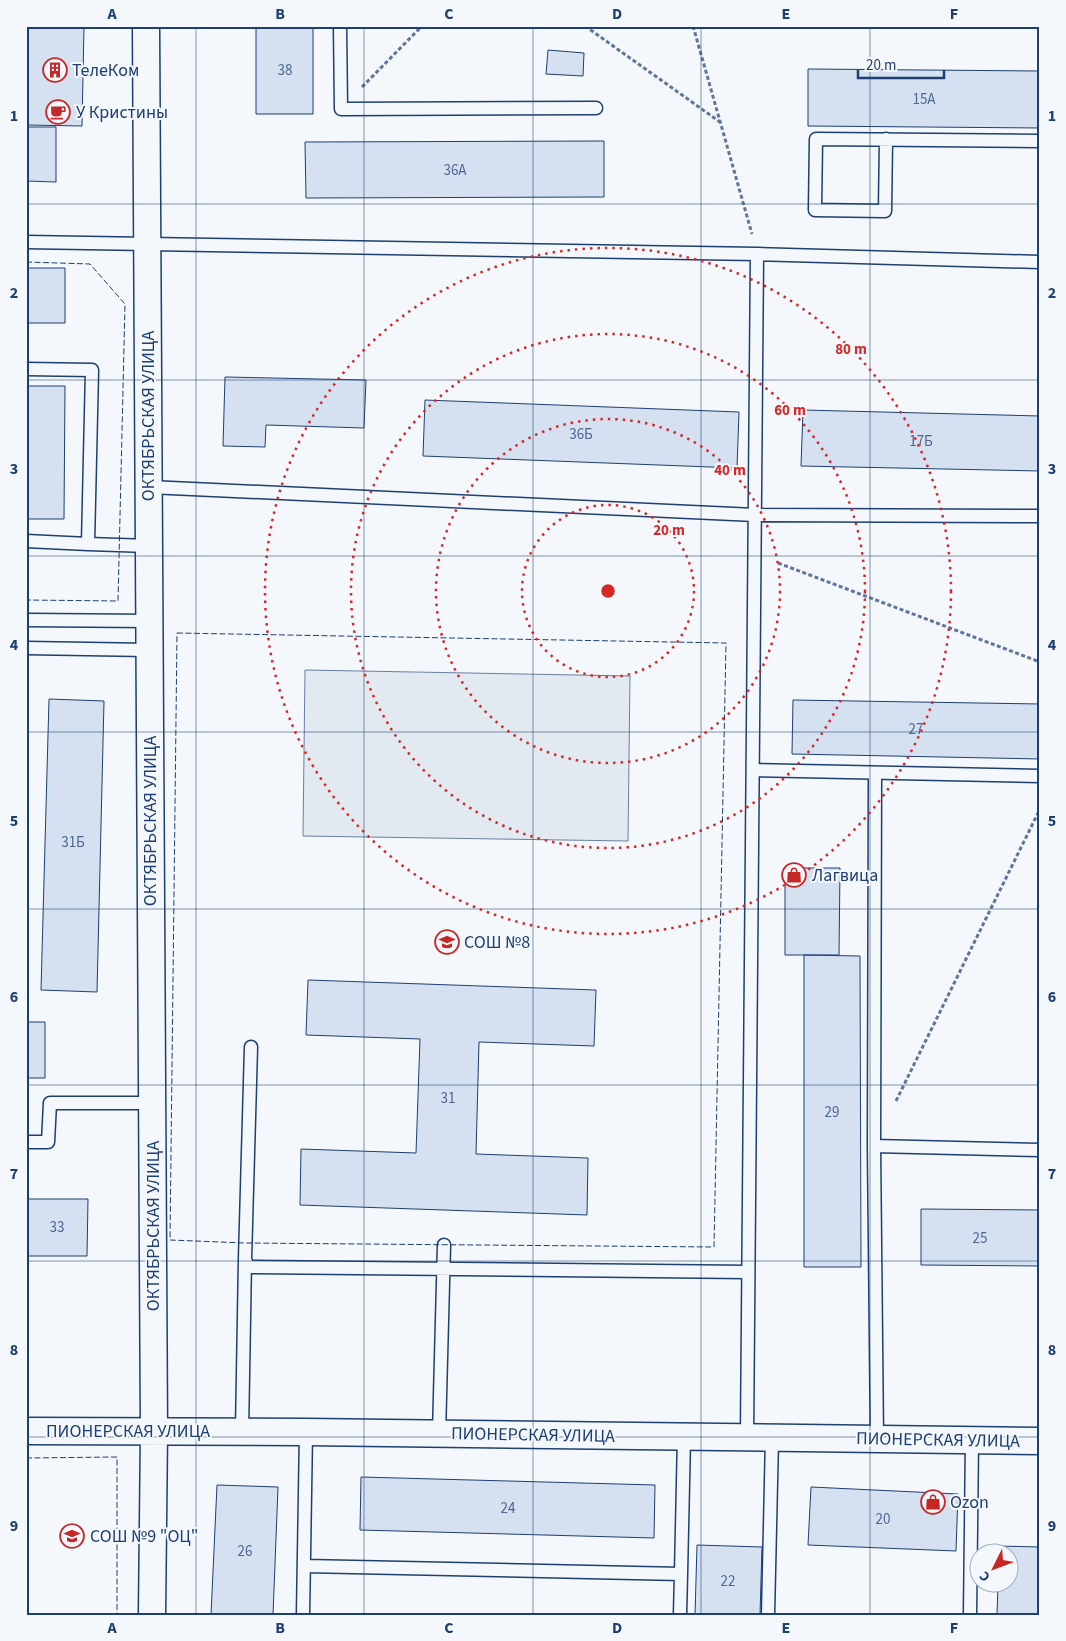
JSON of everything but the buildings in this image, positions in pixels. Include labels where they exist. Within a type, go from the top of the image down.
[{"type":"street","name":"ОКТЯБРЬСКАЯ УЛИЦА","points":[[146,26],[154,1432],[152,1615]]},
{"type":"street","name":"ПИОНЕРСКАЯ УЛИЦА","points":[[26,1431],[306,1432],[1040,1441]]},
{"type":"lane","points":[[340,26],[341,109],[596,108]]},
{"type":"lane","points":[[886,139],[885,211],[815,210],[816,139],[886,139],[1040,141]]},
{"type":"lane","points":[[26,242],[757,254],[1040,262]]},
{"type":"lane","points":[[747,1437],[757,254]]},
{"type":"lane","points":[[26,370],[92,370],[88,544]]},
{"type":"lane","points":[[149,487],[755,514],[1040,516]]},
{"type":"lane","points":[[26,541],[149,546]]},
{"type":"lane","points":[[26,620],[150,621]]},
{"type":"lane","points":[[26,648],[150,650]]},
{"type":"lane","points":[[753,770],[1040,776]]},
{"type":"lane","points":[[874,774],[874,1146],[877,1439]]},
{"type":"lane","points":[[242,1432],[244,1259],[251,1048]]},
{"type":"lane","points":[[26,1142],[48,1142],[50,1104],[152,1103]]},
{"type":"lane","points":[[874,1146],[1040,1150]]},
{"type":"lane","points":[[439,1434],[444,1245]]},
{"type":"lane","points":[[244,1259],[247,1265],[252,1267],[748,1272]]},
{"type":"lane","points":[[303,1615],[306,1432]]},
{"type":"lane","points":[[680,1615],[684,1437]]},
{"type":"lane","points":[[768,1615],[772,1438]]},
{"type":"lane","points":[[970,1615],[972,1440]]},
{"type":"lane","points":[[304,1566],[681,1574]]},
{"type":"path","points":[[341,109],[422,26]]},
{"type":"path","points":[[585,26],[720,123]]},
{"type":"path","points":[[693,26],[757,254]]},
{"type":"path","points":[[778,564],[1040,662]]},
{"type":"path","points":[[896,1102],[1040,809]]},
{"type":"shaded area","points":[[305,670],[630,676],[628,841],[303,836]]},
{"type":"fence","points":[[26,262],[90,264],[125,304],[118,601],[26,600]]},
{"type":"fence","points":[[177,633],[726,643],[714,1247],[245,1243],[170,1240],[177,633]]},
{"type":"fence","points":[[26,1458],[117,1457],[117,1615]]},
{"type":"place","name":"ТелеКом","points":[[55,70]]},
{"type":"place","name":"У Кристины","points":[[58,112]]},
{"type":"place","name":"Лагвица","points":[[794,875]]},
{"type":"place","name":"СОШ №8","points":[[447,942]]},
{"type":"place","name":"Ozon","points":[[933,1502]]},
{"type":"place","name":"СОШ №9 \"ОЦ\"","points":[[72,1536]]}]
